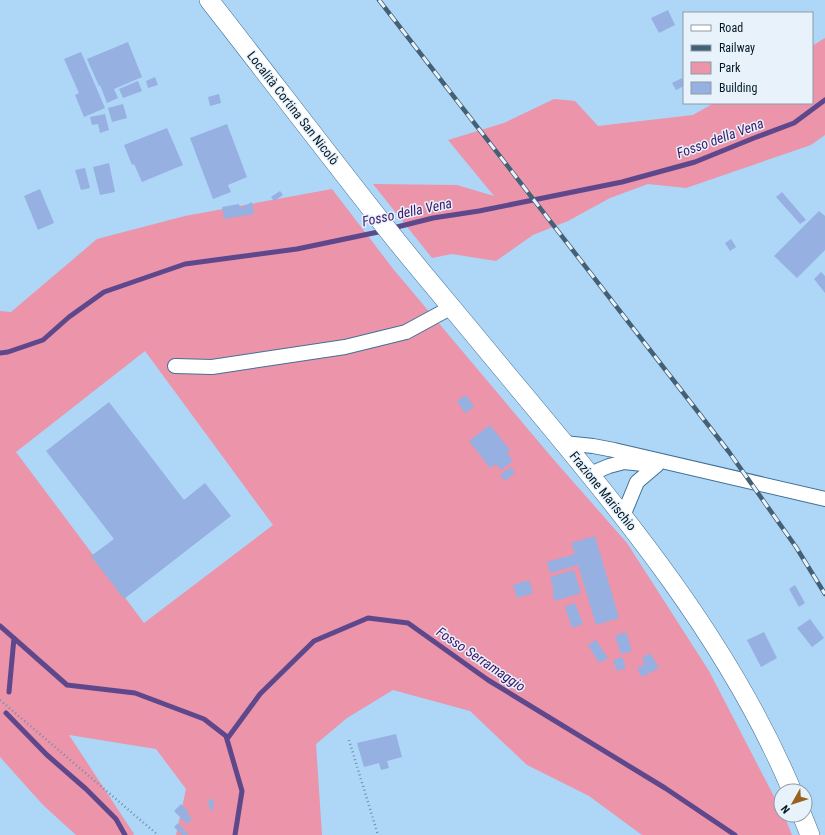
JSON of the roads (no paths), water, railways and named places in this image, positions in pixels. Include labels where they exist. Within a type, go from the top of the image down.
[{"type":"main road","name":"Località Cortina San Nicolò","points":[[209,0],[384,226]]},
{"type":"main road","name":"Frazione Marischio","points":[[384,226],[590,474],[669,576],[712,640],[761,725],[782,766],[789,783]]},
{"type":"street","points":[[174,366],[212,367],[344,346],[406,332],[452,307]]},
{"type":"street","points":[[564,443],[614,450],[663,464],[825,499]]},
{"type":"street","points":[[590,474],[609,466],[624,462],[663,464]]},
{"type":"street","points":[[623,516],[637,482],[663,464]]},
{"type":"waterway","name":"Fosso della Vena","points":[[393,228],[433,218],[479,211],[622,182],[695,162],[794,123],[825,100]]},
{"type":"waterway","name":"Fosso della Vena","points":[[0,353],[8,352],[43,340],[69,317],[104,292],[185,264],[297,249],[383,231]]},
{"type":"waterway","name":"Fosso Serramaggio","points":[[227,739],[260,694],[314,641],[368,618],[408,623],[488,680],[665,788],[735,835]]},
{"type":"waterway","points":[[0,626],[67,685],[135,693],[204,719],[226,736],[242,791],[235,835]]},
{"type":"waterway","points":[[9,692],[14,638]]},
{"type":"waterway","points":[[6,713],[47,755],[86,789],[116,819],[125,835]]},
{"type":"railway","points":[[379,0],[729,452],[796,547],[825,594]]}]
